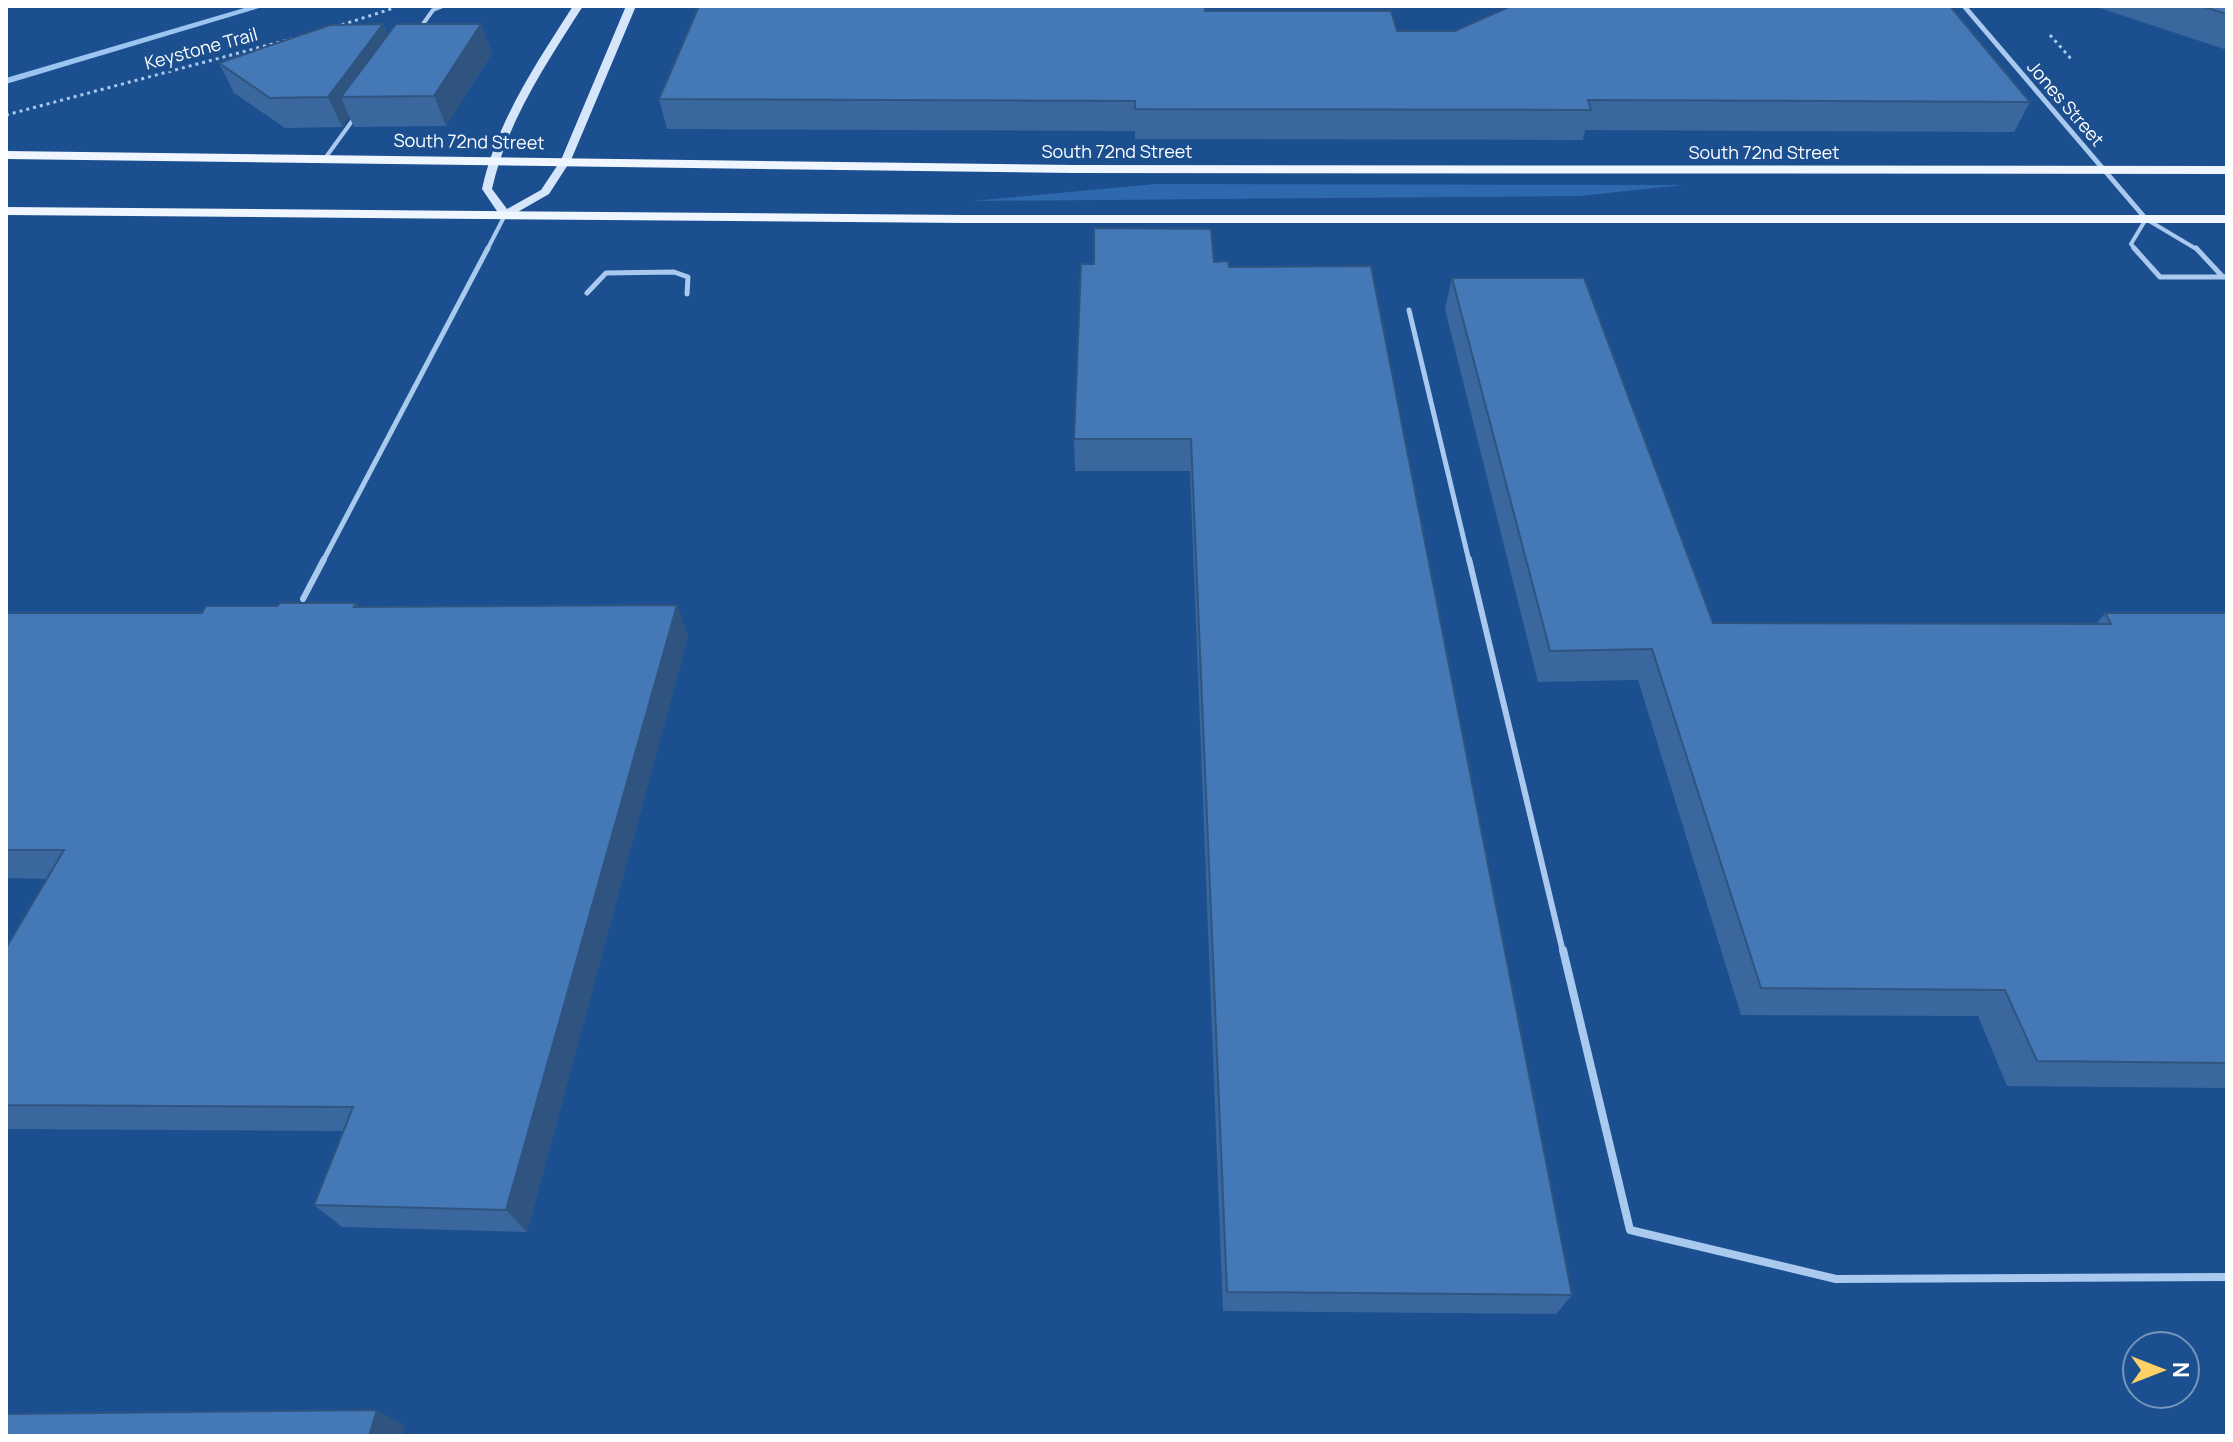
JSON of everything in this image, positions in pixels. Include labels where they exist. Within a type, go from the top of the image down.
[{"type":"main road","points":[[505,215],[487,189],[492,159],[546,56],[578,6]]},
{"type":"main road","points":[[505,215],[545,192],[566,160],[631,6]]},
{"type":"main road","name":"South 72nd Street","points":[[6,155],[1073,169],[2227,170]]},
{"type":"main road","points":[[6,211],[964,219],[2227,219]]},
{"type":"street","name":"Jones Street","points":[[1964,6],[2146,219]]},
{"type":"lane","points":[[414,36],[433,10],[443,6]]},
{"type":"lane","points":[[326,157],[357,113]]},
{"type":"lane","points":[[303,599],[505,215]]},
{"type":"lane","points":[[2146,219],[2195,246],[2225,277],[2160,277],[2131,244],[2146,219]]},
{"type":"lane","points":[[587,293],[593,282],[606,273],[674,272],[688,277],[687,294]]},
{"type":"lane","points":[[1409,310],[1630,1230],[1836,1279],[2227,1277]]},
{"type":"path","points":[[334,27],[402,6]]},
{"type":"path","points":[[2050,35],[2073,61]]},
{"type":"path","name":"Keystone Trail","points":[[6,115],[296,37]]},
{"type":"shaded area","points":[[1155,184],[1683,185],[1580,196],[972,201]]},
{"type":"building","points":[[699,6],[1205,6],[1205,11],[1391,11],[1397,31],[1455,31],[1511,6],[1950,6],[2030,102],[1588,100],[1591,110],[1135,109],[1135,101],[659,99]]},
{"type":"building","points":[[2201,6],[2227,6],[2227,14]]},
{"type":"building","points":[[383,24],[328,97],[270,98],[219,63],[330,25]]},
{"type":"building","points":[[396,24],[481,24],[434,96],[341,97]]},
{"type":"building","points":[[1094,228],[1211,229],[1214,262],[1228,261],[1229,267],[1371,266],[1572,1295],[1227,1292],[1191,439],[1074,439],[1081,264],[1094,264]]},
{"type":"building","points":[[1452,278],[1584,278],[1713,623],[2111,624],[2105,613],[2227,613],[2227,1063],[2037,1061],[2005,990],[1761,988],[1652,649],[1550,651]]},
{"type":"building","points":[[280,603],[356,603],[354,607],[677,605],[506,1210],[314,1205],[353,1107],[6,1105],[6,948],[64,850],[6,850],[6,613],[202,613],[206,606],[277,606]]},
{"type":"building","points":[[377,1410],[369,1436],[6,1436],[6,1414]]},
{"type":"waterway","points":[[6,81],[261,6]]}]
